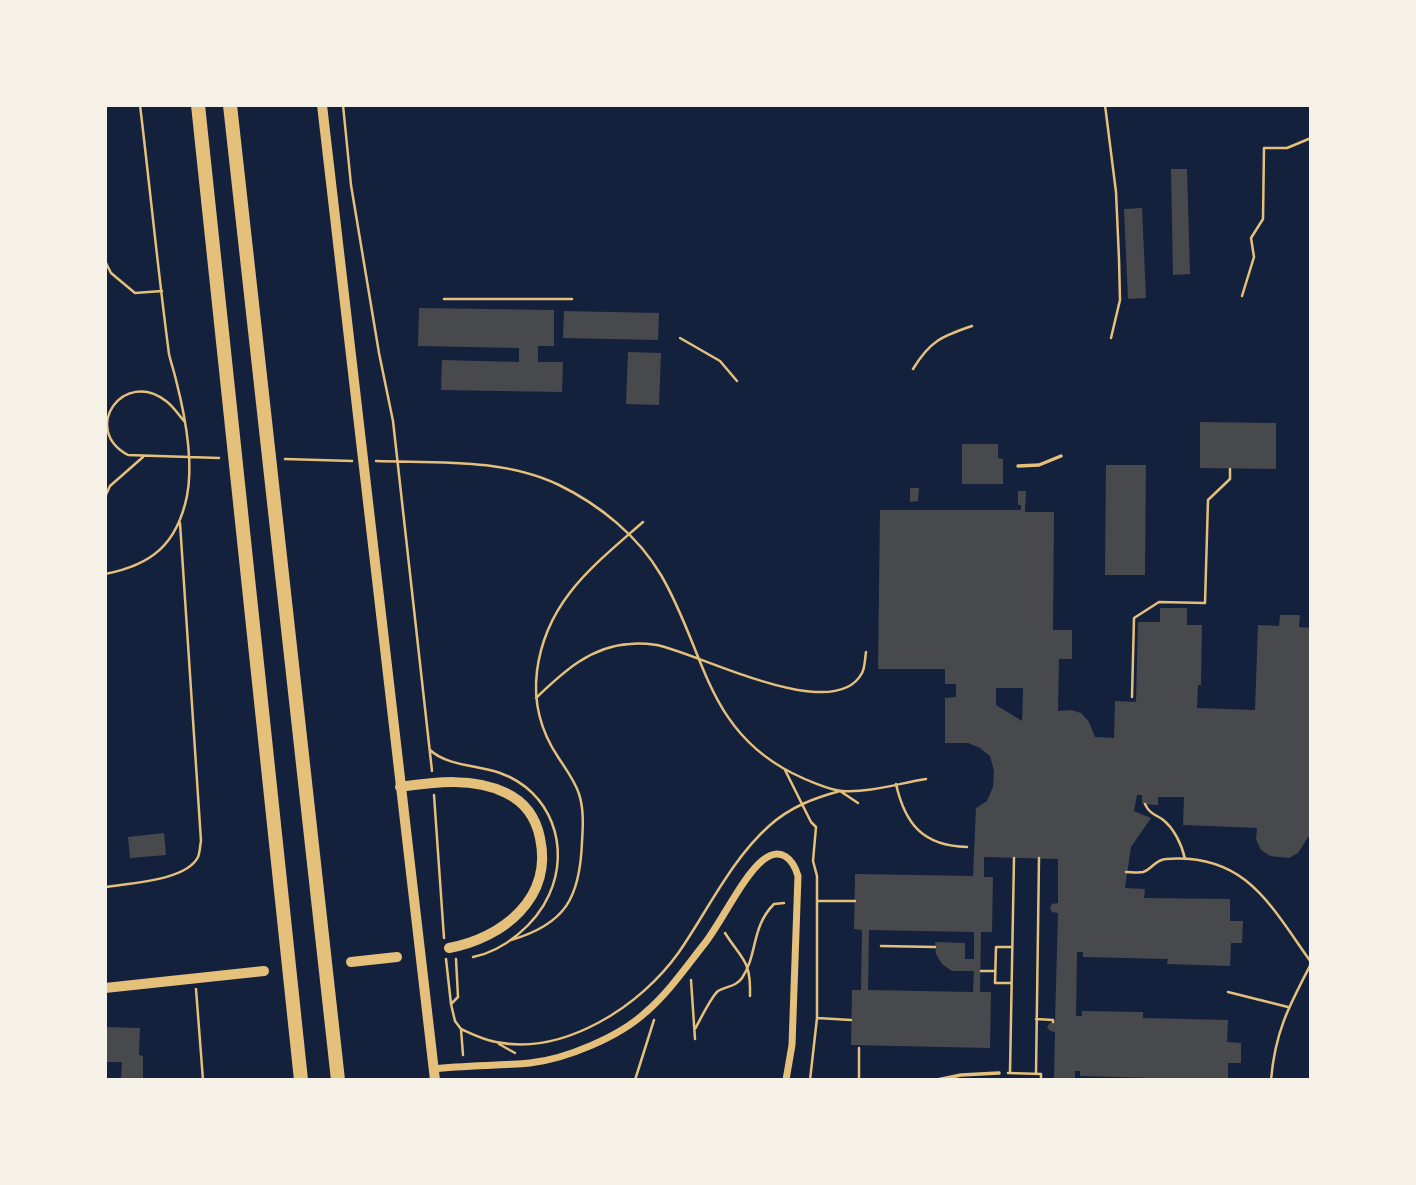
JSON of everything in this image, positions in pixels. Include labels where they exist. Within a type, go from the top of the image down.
[{"type":"highway","points":[[198,105],[302,1080]]},
{"type":"highway","points":[[230,105],[338,1080]]},
{"type":"street","points":[[323,105],[434,1074],[463,1066],[532,1063],[571,1053],[611,1036],[644,1015],[690,963],[754,870],[775,854],[785,856],[793,862],[798,876],[792,1045],[786,1080]]},
{"type":"street","points":[[400,787],[469,782],[508,793],[531,813],[537,826],[543,857],[541,877],[531,900],[516,917],[482,939],[449,948]]},
{"type":"street","points":[[351,962],[397,957]]},
{"type":"street","points":[[105,988],[264,971]]},
{"type":"lane","points":[[1018,466],[1039,464],[1061,456]]},
{"type":"lane","points":[[937,1080],[961,1075],[999,1073]]},
{"type":"path","points":[[105,574],[147,561],[158,553],[171,537],[187,495],[188,461],[184,421],[170,358],[140,105]]},
{"type":"path","points":[[343,105],[351,185],[393,421],[433,783],[441,866],[443,931]]},
{"type":"path","points":[[1105,105],[1116,192],[1119,259],[1120,300],[1111,338]]},
{"type":"path","points":[[1242,296],[1254,257],[1251,238],[1263,219],[1264,148],[1287,148],[1311,138]]},
{"type":"path","points":[[105,261],[111,273],[135,293],[162,291]]},
{"type":"path","points":[[444,299],[572,299]]},
{"type":"path","points":[[913,369],[925,349],[950,333],[972,326]]},
{"type":"path","points":[[680,338],[720,361],[737,382]]},
{"type":"path","points":[[184,421],[164,399],[136,391],[124,395],[114,404],[107,417],[112,442],[128,455],[219,458]]},
{"type":"path","points":[[105,497],[110,486],[143,457]]},
{"type":"path","points":[[274,459],[358,461]]},
{"type":"path","points":[[372,461],[493,466],[524,471],[559,485],[594,505],[629,534],[661,575],[727,718],[761,754],[803,779],[841,791],[858,803]]},
{"type":"path","points":[[1132,697],[1134,618],[1159,602],[1205,603],[1208,500],[1230,479],[1230,468]]},
{"type":"path","points":[[105,887],[174,876],[186,870],[198,858],[201,841],[179,520]]},
{"type":"path","points":[[429,750],[435,755],[516,779],[529,788],[546,809],[558,841],[557,873],[546,903],[511,940],[535,933],[549,925],[564,911],[576,888],[581,862],[583,823],[579,794],[548,743],[538,717],[538,668],[554,614],[566,596],[643,522]]},
{"type":"path","points":[[536,698],[562,673],[587,656],[611,646],[658,646],[775,686],[805,691],[841,689],[854,682],[863,673],[866,652]]},
{"type":"path","points":[[785,769],[816,827],[813,861],[817,876],[817,1018],[810,1080]]},
{"type":"path","points":[[461,1030],[496,1042],[558,1040],[624,1008],[642,994],[677,955],[753,843],[777,820],[802,804],[841,791],[926,779]]},
{"type":"path","points":[[896,784],[904,812],[914,828],[930,839],[967,847]]},
{"type":"path","points":[[1145,804],[1148,812],[1163,820],[1170,828],[1182,845],[1185,859]]},
{"type":"path","points":[[1010,1073],[1014,858]]},
{"type":"path","points":[[1036,1074],[1039,859]]},
{"type":"path","points":[[1126,872],[1144,872],[1162,859],[1185,859],[1219,865],[1250,882],[1263,894],[1311,963],[1288,1007],[1275,1044],[1271,1080]]},
{"type":"path","points":[[817,901],[855,901]]},
{"type":"path","points":[[695,1029],[718,992],[741,981],[756,932],[765,913],[774,904],[798,902]]},
{"type":"path","points":[[703,916],[717,926],[743,954],[750,996]]},
{"type":"path","points":[[881,946],[935,947]]},
{"type":"path","points":[[1012,947],[996,947],[995,971],[995,983],[1012,983]]},
{"type":"path","points":[[451,1004],[458,997],[455,959]]},
{"type":"path","points":[[690,963],[695,1039]]},
{"type":"path","points":[[447,970],[451,1004],[455,1021],[461,1030],[463,1066]]},
{"type":"path","points":[[981,971],[995,971]]},
{"type":"path","points":[[195,978],[203,1080]]},
{"type":"path","points":[[1228,992],[1288,1007]]},
{"type":"path","points":[[635,1080],[662,997]]},
{"type":"path","points":[[817,1018],[851,1020]]},
{"type":"path","points":[[1036,1019],[1053,1022]]},
{"type":"path","points":[[859,1048],[859,1080]]},
{"type":"path","points":[[999,1073],[1041,1074],[1041,1080]]},
{"type":"building","points":[[1171,169],[1187,169],[1190,274],[1173,275]]},
{"type":"building","points":[[1142,208],[1146,298],[1128,299],[1124,209]]},
{"type":"building","points":[[419,308],[554,310],[554,346],[538,346],[538,362],[563,362],[562,392],[441,390],[442,360],[519,362],[519,348],[418,346]]},
{"type":"building","points":[[564,311],[659,313],[658,340],[563,338]]},
{"type":"building","points":[[628,352],[661,353],[659,405],[626,404]]},
{"type":"building","points":[[1200,422],[1276,423],[1276,469],[1200,468]]},
{"type":"building","points":[[962,444],[998,444],[998,458],[1003,459],[1003,484],[962,484]]},
{"type":"building","points":[[1106,465],[1146,465],[1145,575],[1105,575]]},
{"type":"building","points":[[910,488],[919,488],[918,501],[910,502]]},
{"type":"building","points":[[1018,491],[1026,491],[1025,512],[1054,512],[1053,630],[1072,630],[1072,659],[1059,659],[1058,711],[1071,710],[1081,713],[1089,722],[1095,737],[1114,738],[1115,701],[1136,702],[1138,622],[1160,622],[1160,608],[1187,608],[1187,625],[1202,625],[1201,685],[1198,685],[1197,708],[1255,710],[1258,625],[1279,626],[1280,615],[1300,615],[1299,627],[1311,628],[1311,837],[1308,837],[1298,853],[1289,858],[1270,856],[1261,850],[1256,839],[1257,828],[1183,825],[1184,797],[1158,797],[1158,805],[1142,804],[1142,795],[1137,795],[1134,811],[1151,818],[1131,847],[1125,888],[1145,889],[1144,898],[1230,899],[1230,921],[1243,921],[1242,943],[1231,943],[1230,966],[1167,964],[1168,959],[1083,957],[1083,952],[1077,952],[1076,1016],[1082,1016],[1082,1011],[1143,1012],[1143,1018],[1228,1020],[1227,1042],[1241,1043],[1241,1063],[1228,1063],[1228,1080],[1080,1076],[1080,1071],[1075,1071],[1075,1080],[1054,1080],[1055,1032],[1047,1027],[1055,1022],[1058,913],[1052,912],[1050,908],[1052,904],[1058,903],[1058,859],[984,857],[984,877],[993,877],[992,932],[981,932],[980,992],[991,992],[990,1048],[851,1045],[852,990],[861,990],[862,930],[854,929],[855,874],[973,876],[976,808],[987,801],[993,787],[994,771],[990,756],[980,748],[968,743],[945,743],[945,698],[956,697],[956,684],[945,684],[945,669],[878,669],[880,510],[1021,510],[1021,505],[1018,505]],"holes":[[[996,688],[1023,688],[1022,721],[996,705]],[[869,930],[974,932],[974,959],[965,959],[965,943],[935,942],[936,954],[942,964],[952,971],[974,971],[973,992],[868,990]]]},
{"type":"building","points":[[164,833],[166,855],[130,858],[128,837]]},
{"type":"building","points":[[105,1027],[140,1028],[139,1055],[143,1056],[143,1080],[121,1080],[122,1062],[105,1062]]}]
